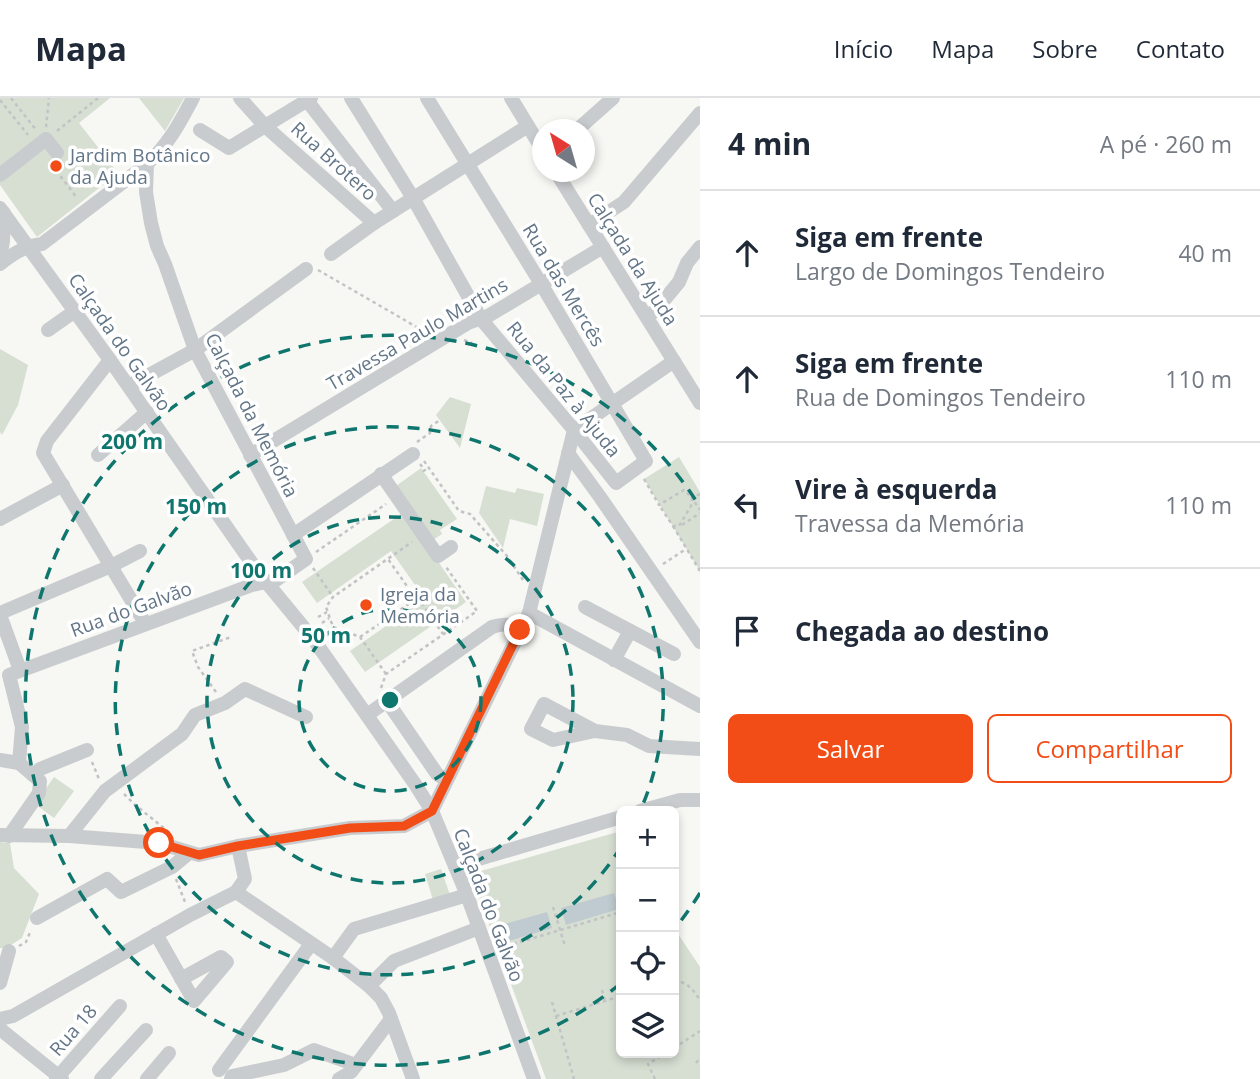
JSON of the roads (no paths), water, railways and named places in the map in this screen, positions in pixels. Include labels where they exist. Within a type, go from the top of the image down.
[{"type":"street","points":[[0,262],[16,251],[42,244],[147,164],[172,138],[193,98]]},
{"type":"street","name":"Rua Brotero","points":[[240,98],[265,125],[374,223]]},
{"type":"street","name":"Rua da Paz à Ajuda","points":[[351,98],[413,198],[481,319],[616,483]]},
{"type":"street","name":"Rua das Mercês","points":[[427,98],[646,461],[616,483]]},
{"type":"street","points":[[511,98],[532,133]]},
{"type":"street","points":[[589,119],[613,98]]},
{"type":"street","points":[[200,130],[229,148],[308,99],[393,211]]},
{"type":"street","points":[[589,225],[627,199],[700,113]]},
{"type":"street","points":[[331,254],[374,223],[528,126]]},
{"type":"street","points":[[0,175],[43,142],[57,153]]},
{"type":"street","name":"Calçada da Memória","points":[[147,164],[146,192],[151,223],[195,350],[306,559]]},
{"type":"street","name":"Calçada da Ajuda","points":[[562,182],[699,398]]},
{"type":"street","points":[[0,262],[3,241],[2,211]]},
{"type":"street","name":"Calçada do Galvão","points":[[2,211],[129,386],[258,572],[314,640],[432,811],[467,895],[534,1079]]},
{"type":"street","name":"Travessa Paulo Martins","points":[[250,455],[468,323],[481,319],[603,247]]},
{"type":"street","points":[[647,316],[655,311],[679,282],[687,263],[700,247]]},
{"type":"street","points":[[129,386],[195,350],[306,270]]},
{"type":"street","points":[[48,330],[75,310]]},
{"type":"street","points":[[110,360],[47,441],[43,453],[145,624]]},
{"type":"street","points":[[5,836],[69,836],[159,843],[199,855],[350,828],[404,826],[432,811],[529,612],[574,430],[674,361]]},
{"type":"street","points":[[98,455],[147,412]]},
{"type":"street","points":[[568,453],[700,642]]},
{"type":"street","points":[[293,536],[382,474],[416,455]]},
{"type":"street","points":[[382,474],[438,556],[451,547]]},
{"type":"street","points":[[0,519],[63,485]]},
{"type":"street","points":[[19,763],[22,727],[15,672],[0,614],[140,551]]},
{"type":"street","name":"Rua do Galvão","points":[[15,672],[252,585],[276,580],[306,559]]},
{"type":"street","points":[[585,607],[674,654]]},
{"type":"street","points":[[529,612],[700,706]]},
{"type":"street","points":[[367,715],[492,627],[509,624],[520,630]]},
{"type":"street","points":[[614,660],[630,631]]},
{"type":"street","points":[[69,836],[104,791],[182,734],[195,715],[225,703],[245,689],[303,716]]},
{"type":"street","points":[[387,701],[437,774],[446,780]]},
{"type":"street","points":[[596,731],[627,734],[649,746],[700,749]]},
{"type":"street","points":[[33,775],[40,769],[88,753]]},
{"type":"street","points":[[0,760],[19,763],[40,781],[38,793],[5,836]]},
{"type":"street","points":[[658,806],[680,800],[700,800]]},
{"type":"street","points":[[455,866],[616,818]]},
{"type":"street","points":[[0,1019],[13,1016],[190,915],[236,892],[245,879],[238,846]]},
{"type":"street","points":[[37,918],[107,880],[121,892],[172,867],[189,853]]},
{"type":"street","points":[[236,892],[332,958],[381,998],[413,1079]]},
{"type":"street","points":[[332,958],[354,929],[467,895]]},
{"type":"street","points":[[369,986],[394,961],[479,928]]},
{"type":"street","points":[[156,934],[181,979]]},
{"type":"street","points":[[311,944],[225,1075],[232,1076],[284,1065],[314,1049],[356,1065]]},
{"type":"street","points":[[0,982],[9,951]]},
{"type":"street","name":"Rua 18","points":[[58,1078],[120,1006]]},
{"type":"street","points":[[339,1079],[351,1072],[391,1019]]},
{"type":"street","points":[[0,1029],[58,1078]]},
{"type":"street","points":[[101,1079],[146,1030]]},
{"type":"street","points":[[147,1079],[169,1053]]},
{"type":"place","name":"Jardim Botânico da Ajuda","points":[[56,166]]},
{"type":"place","name":"Igreja da Memória","points":[[366,605]]}]
